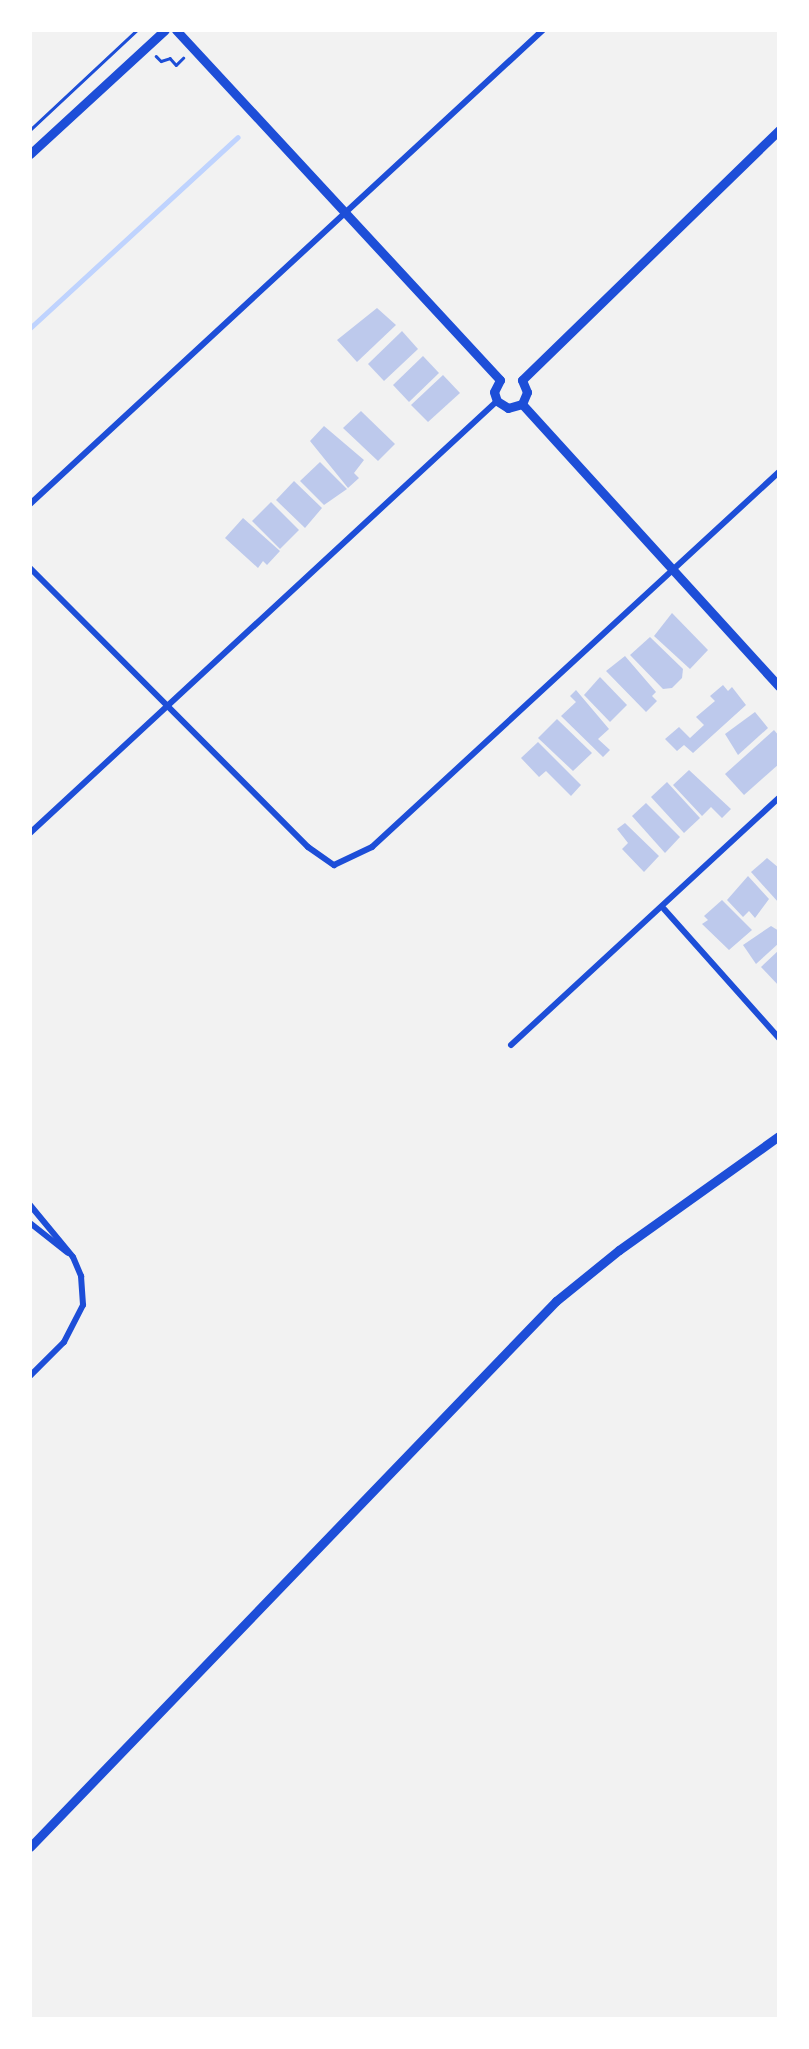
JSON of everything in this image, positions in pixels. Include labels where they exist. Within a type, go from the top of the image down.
[{"type":"street","points":[[30,154],[165,30]]},
{"type":"street","points":[[176,30],[500,380]]},
{"type":"street","points":[[30,504],[543,30]]},
{"type":"street","points":[[522,380],[779,130]]},
{"type":"street","points":[[510,376],[522,380],[527,392],[522,404],[508,408],[497,401],[495,386],[500,380],[510,376]]},
{"type":"street","points":[[30,833],[497,401]]},
{"type":"street","points":[[522,404],[779,686]]},
{"type":"street","points":[[30,568],[308,847],[334,864],[351,860],[372,847],[779,472]]},
{"type":"street","points":[[512,1045],[664,909],[779,798]]},
{"type":"street","points":[[664,909],[779,1038]]},
{"type":"street","points":[[30,1847],[556,1302],[619,1250],[779,1136]]},
{"type":"street","points":[[30,1205],[73,1257],[81,1276],[84,1305],[64,1342],[30,1376]]},
{"type":"street","points":[[30,1223],[73,1257]]},
{"type":"path","points":[[30,130],[137,30]]},
{"type":"path","points":[[158,58],[170,58],[176,64]]},
{"type":"building","points":[[377,308],[396,325],[357,362],[337,340]]},
{"type":"building","points":[[402,331],[418,349],[384,381],[368,364]]},
{"type":"building","points":[[423,356],[439,373],[409,402],[393,385]]},
{"type":"building","points":[[443,375],[460,393],[428,422],[411,405]]},
{"type":"building","points":[[361,411],[395,444],[378,461],[343,428]]},
{"type":"building","points":[[324,426],[364,460],[354,473],[359,478],[348,488],[310,441]]},
{"type":"building","points":[[320,462],[347,489],[324,505],[300,481]]},
{"type":"building","points":[[294,481],[322,508],[305,528],[276,500]]},
{"type":"building","points":[[271,502],[299,530],[280,549],[252,521]]},
{"type":"building","points":[[243,518],[280,551],[267,565],[263,561],[258,568],[225,538]]},
{"type":"building","points":[[672,613],[708,650],[690,669],[654,636]]},
{"type":"building","points":[[650,637],[683,669],[682,678],[672,688],[663,689],[630,655]]},
{"type":"building","points":[[625,656],[656,692],[652,696],[657,701],[646,712],[606,671]]},
{"type":"building","points":[[600,677],[627,705],[610,722],[584,695]]},
{"type":"building","points":[[723,685],[728,691],[732,687],[746,705],[693,753],[684,745],[677,751],[665,739],[679,727],[690,738],[704,725],[696,717],[715,701],[710,696]]},
{"type":"building","points":[[576,690],[609,729],[598,739],[610,750],[603,757],[561,716],[576,702],[570,696]]},
{"type":"building","points":[[755,712],[768,728],[738,755],[725,734]]},
{"type":"building","points":[[557,719],[592,753],[573,771],[538,738]]},
{"type":"building","points":[[774,730],[779,736],[779,764],[744,795],[725,774]]},
{"type":"building","points":[[538,742],[581,785],[571,796],[546,771],[539,777],[521,758]]},
{"type":"building","points":[[689,770],[731,809],[722,818],[711,807],[702,816],[673,785]]},
{"type":"building","points":[[667,782],[700,818],[684,833],[651,797]]},
{"type":"building","points":[[646,803],[680,837],[665,853],[632,816]]},
{"type":"building","points":[[625,823],[659,856],[644,872],[622,849],[628,843],[617,829]]},
{"type":"building","points":[[767,858],[779,868],[779,903],[751,872]]},
{"type":"building","points":[[748,876],[769,899],[755,918],[749,911],[743,917],[727,900]]},
{"type":"building","points":[[722,900],[752,930],[729,950],[702,924],[708,920],[704,916]]},
{"type":"building","points":[[771,926],[779,931],[779,943],[756,964],[743,945]]},
{"type":"building","points":[[779,950],[779,986],[761,967]]},
{"type":"waterway","points":[[30,328],[238,137]]}]
